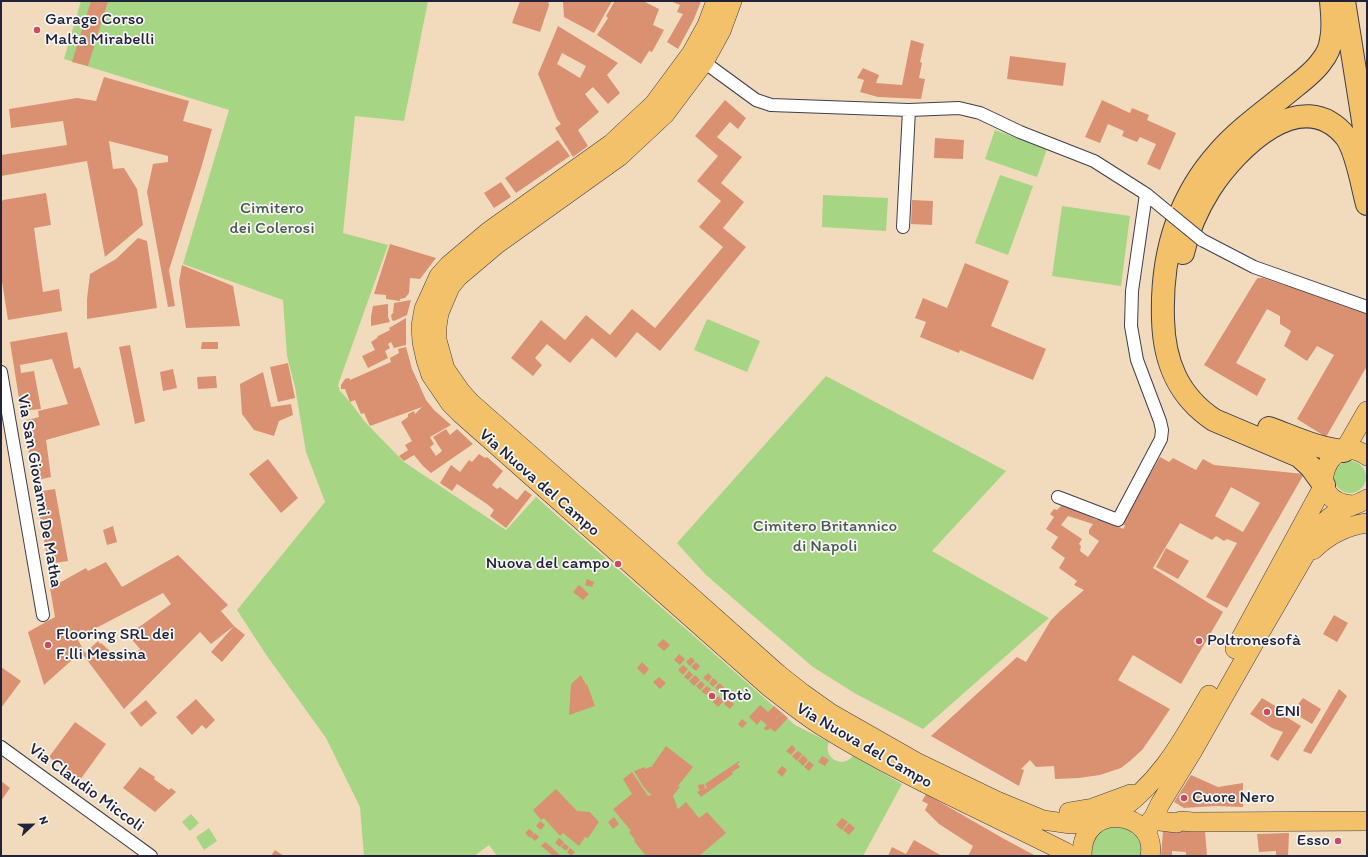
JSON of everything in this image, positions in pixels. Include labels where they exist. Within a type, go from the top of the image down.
[{"type":"highway","points":[[1324,486],[1311,467],[1299,456],[1214,420],[1192,402],[1184,392],[1171,367],[1164,338],[1162,303],[1168,249],[1179,212],[1208,165],[1219,151],[1302,81],[1321,63],[1328,51],[1331,40],[1333,25],[1331,1]]},
{"type":"highway","points":[[1344,1],[1367,146]]},
{"type":"highway","points":[[1344,451],[1318,446],[1242,417],[1218,405],[1201,391],[1188,370],[1183,358],[1180,343],[1176,314],[1178,274],[1186,240],[1192,224],[1202,203],[1217,179],[1232,161],[1256,138],[1286,119],[1297,116],[1309,116],[1329,123],[1342,133],[1352,149],[1367,204]]},
{"type":"main road","name":"Via Nuova del Campo","points":[[716,1],[707,25],[698,58],[665,114],[620,156],[503,240],[458,277],[450,287],[444,299],[436,326],[437,340],[445,369],[461,392],[471,403],[760,658],[802,693],[836,716],[916,762],[1043,820],[1070,824],[1121,817],[1131,820],[1140,826],[1152,819]]},
{"type":"main road","name":"Via Nuova del Campo","points":[[732,1],[721,31],[698,58],[654,104],[611,144],[488,232],[449,265],[439,276],[424,309],[421,326],[423,348],[431,375],[450,402],[461,414],[768,686],[794,707],[822,726],[870,754],[1071,856]]},
{"type":"main road","points":[[1344,451],[1367,411]]},
{"type":"main road","points":[[1362,503],[1346,504],[1338,502],[1327,492],[1324,486],[1324,471],[1327,464],[1337,454],[1344,451],[1352,450],[1367,456]]},
{"type":"main road","points":[[1082,856],[1082,847],[1085,836],[1091,827],[1125,807],[1152,783],[1166,766],[1204,705],[1324,486]]},
{"type":"main road","points":[[1150,856],[1152,819],[1320,528],[1328,519],[1340,510],[1362,503]]},
{"type":"main road","points":[[1302,561],[1322,541],[1332,535],[1344,528],[1356,524],[1367,523]]},
{"type":"main road","points":[[1019,810],[1034,812],[1071,812],[1093,808],[1125,796],[1152,783]]},
{"type":"main road","points":[[1152,819],[1177,823],[1181,821],[1367,821]]},
{"type":"street","points":[[698,58],[756,100],[772,105],[909,110],[960,108],[980,113],[1020,132],[1094,161],[1146,194],[1202,240],[1254,267],[1367,307]]},
{"type":"street","points":[[904,227],[909,110]]},
{"type":"street","points":[[1058,497],[1118,520],[1161,439],[1162,430],[1160,421],[1137,360],[1131,326],[1132,291],[1146,194]]},
{"type":"street","name":"Via San Giovanni De Matha","points":[[1,372],[44,615]]},
{"type":"street","name":"Via Claudio Miccoli","points":[[1,748],[151,856]]},
{"type":"green space","name":"Cimitero dei Colerosi","points":[[81,1],[428,1],[404,121],[355,116],[343,233],[388,245],[338,385],[340,391],[365,422],[404,462],[506,530],[536,497],[795,725],[829,742],[828,753],[831,757],[839,762],[844,762],[853,756],[902,784],[863,856],[497,856],[489,845],[474,856],[364,856],[360,807],[326,738],[267,656],[237,610],[325,502],[306,452],[295,387],[287,356],[283,300],[183,264],[229,110],[64,59]]},
{"type":"green space","points":[[995,130],[1047,149],[1037,177],[985,159]]},
{"type":"green space","points":[[1000,175],[1033,186],[1008,255],[975,243]]},
{"type":"green space","points":[[823,195],[888,198],[886,231],[822,227]]},
{"type":"green space","points":[[1062,206],[1130,216],[1121,286],[1052,276]]},
{"type":"green space","points":[[707,319],[760,341],[747,372],[694,350]]},
{"type":"green space","name":"Cimitero Britannico di Napoli","points":[[826,376],[1006,471],[932,551],[1049,618],[923,729],[856,694],[813,667],[705,574],[677,543]]},
{"type":"green space","points":[[1347,461],[1353,461],[1363,468],[1366,477],[1365,483],[1359,490],[1353,493],[1347,493],[1337,486],[1334,480],[1334,474],[1341,464]]},
{"type":"green space","points":[[191,814],[199,823],[190,831],[182,822]]},
{"type":"green space","points":[[1107,823],[1135,828],[1145,856],[1088,856],[1088,843]]},
{"type":"green space","points":[[209,828],[217,841],[204,850],[196,837]]},
{"type":"building","points":[[91,1],[108,1],[88,66],[72,62]]},
{"type":"building","points":[[520,1],[548,1],[549,5],[540,32],[512,23]]},
{"type":"building","points":[[563,1],[612,1],[594,33],[564,17]]},
{"type":"building","points":[[615,1],[643,1],[659,9],[653,25],[664,30],[652,52],[649,51],[641,64],[597,35],[608,18],[606,16]]},
{"type":"building","points":[[670,1],[701,1],[694,19],[678,49],[667,42],[683,14],[677,12],[680,5]]},
{"type":"building","points":[[558,26],[618,63],[607,75],[620,93],[608,104],[593,87],[585,94],[599,112],[578,130],[588,146],[573,157],[555,128],[561,124],[557,119],[538,74]],"holes":[[[562,53],[586,66],[580,78],[557,64]]]},
{"type":"building","points":[[911,40],[924,44],[920,62],[922,63],[919,78],[925,79],[921,99],[878,97],[860,92],[864,80],[857,78],[863,68],[879,75],[876,83],[902,85]]},
{"type":"building","points":[[1010,56],[1066,63],[1063,86],[1007,79]]},
{"type":"building","points":[[104,77],[189,101],[183,121],[212,129],[169,270],[175,306],[168,307],[147,192],[153,164],[168,162],[168,156],[109,141],[113,169],[124,168],[137,189],[143,225],[105,257],[87,161],[1,176],[1,155],[67,145],[63,121],[11,128],[9,109],[77,98],[96,101]]},
{"type":"building","points":[[725,100],[746,118],[738,129],[730,122],[717,137],[742,157],[721,183],[744,202],[723,228],[746,247],[660,351],[637,332],[616,358],[592,338],[570,363],[547,344],[535,358],[542,365],[533,376],[511,358],[541,320],[565,340],[586,315],[610,335],[632,309],[655,328],[723,247],[699,227],[721,201],[697,181],[718,156],[695,136]]},
{"type":"building","points":[[1102,100],[1130,113],[1132,108],[1149,115],[1147,120],[1176,133],[1160,170],[1147,164],[1156,144],[1140,137],[1137,142],[1122,136],[1124,131],[1108,124],[1100,143],[1085,137]]},
{"type":"building","points":[[935,138],[964,140],[963,159],[934,158]]},
{"type":"building","points":[[558,140],[570,156],[516,193],[505,178]]},
{"type":"building","points":[[501,182],[511,197],[494,208],[484,193]]},
{"type":"building","points":[[46,193],[51,225],[34,228],[43,292],[59,289],[62,311],[8,320],[1,275],[1,203],[3,200]]},
{"type":"building","points":[[912,200],[933,201],[932,225],[911,224]]},
{"type":"building","points":[[138,238],[147,241],[157,308],[87,319],[87,299],[90,274],[116,259]]},
{"type":"building","points":[[390,244],[436,258],[420,279],[410,278],[409,293],[405,298],[400,299],[400,301],[386,299],[386,295],[374,294]]},
{"type":"building","points":[[965,263],[1009,281],[991,326],[1046,349],[1033,380],[960,350],[959,353],[920,337],[926,322],[915,318],[923,298],[947,308]]},
{"type":"building","points":[[182,265],[233,286],[240,326],[186,328],[179,282]]},
{"type":"building","points":[[1258,278],[1263,278],[1367,312],[1367,366],[1326,437],[1297,419],[1334,355],[1317,346],[1307,361],[1284,346],[1291,331],[1280,324],[1280,316],[1267,309],[1236,363],[1266,379],[1257,396],[1204,365]]},
{"type":"building","points":[[411,300],[407,315],[394,321],[392,320],[391,315],[393,313],[394,303]]},
{"type":"building","points":[[388,304],[388,317],[390,322],[371,326],[373,306]]},
{"type":"building","points":[[406,318],[406,345],[394,348],[391,342],[388,344],[390,348],[385,351],[388,358],[368,368],[362,356],[375,350],[371,342],[378,336],[390,330],[389,328]]},
{"type":"building","points":[[67,332],[74,369],[80,367],[100,425],[46,440],[51,477],[34,481],[23,421],[39,417],[38,411],[68,404],[52,359],[20,365],[21,373],[34,371],[41,409],[21,411],[10,342]]},
{"type":"building","points":[[202,342],[218,342],[218,349],[201,349]]},
{"type":"building","points":[[130,345],[145,421],[135,424],[119,347]]},
{"type":"building","points":[[406,347],[412,369],[426,400],[434,410],[451,425],[430,437],[434,444],[430,447],[436,456],[442,451],[433,437],[446,429],[450,435],[457,429],[473,444],[431,473],[414,455],[404,461],[399,456],[408,450],[405,445],[412,441],[401,422],[408,417],[408,414],[414,411],[415,414],[422,407],[370,426],[364,413],[361,414],[355,400],[350,402],[345,389],[341,389],[341,385],[345,379],[349,378],[350,380],[391,362],[390,358],[399,353],[398,349]]},
{"type":"building","points":[[288,363],[295,398],[278,402],[270,367]]},
{"type":"building","points":[[173,369],[177,388],[163,391],[160,372]]},
{"type":"building","points":[[263,372],[271,407],[291,404],[293,415],[279,421],[274,436],[254,430],[242,414],[240,384]]},
{"type":"building","points":[[216,376],[217,388],[198,389],[197,377]]},
{"type":"building","points":[[479,454],[485,458],[487,457],[503,471],[492,485],[497,489],[500,487],[517,500],[525,490],[532,495],[506,528],[490,516],[494,510],[487,504],[457,484],[452,491],[440,483],[451,465],[460,472],[469,460],[472,462]]},
{"type":"building","points":[[1160,457],[1169,462],[1173,458],[1196,470],[1203,459],[1214,465],[1304,474],[1227,608],[1206,597],[1237,543],[1227,539],[1224,541],[1216,536],[1212,540],[1180,523],[1153,568],[1223,612],[1181,684],[1133,655],[1118,680],[1170,709],[1142,750],[1121,768],[1100,775],[1055,779],[1054,766],[1036,767],[1030,760],[1021,769],[1024,770],[1019,786],[931,736],[1017,657],[1026,662],[1051,620],[1084,590],[1074,585],[1077,581],[1059,568],[1065,558],[1051,548],[1058,537],[1046,529],[1054,517],[1050,514],[1054,509],[1057,510],[1063,504],[1097,520],[1100,516],[1123,529],[1125,526],[1122,523]],"holes":[[[1231,487],[1260,503],[1243,532],[1215,516]],[[1068,516],[1093,524],[1089,530],[1089,534],[1099,541],[1088,557],[1080,551],[1081,546],[1079,544],[1082,539],[1061,525]]]},
{"type":"building","points":[[268,459],[298,498],[281,513],[249,474]]},
{"type":"building","points":[[55,489],[68,561],[48,564],[36,492]]},
{"type":"building","points":[[113,526],[117,542],[107,545],[103,530]]},
{"type":"building","points":[[1166,548],[1189,561],[1178,579],[1156,567]]},
{"type":"building","points":[[178,555],[228,605],[221,611],[234,626],[211,644],[200,632],[124,709],[81,652],[44,685],[28,632],[55,617],[50,588],[86,568],[88,571],[106,562],[122,587]],"holes":[[[163,593],[171,604],[128,635],[140,649],[134,655],[131,653],[122,662],[98,641],[85,653],[77,638]]]},
{"type":"building","points":[[587,579],[594,582],[592,587],[585,585]]},
{"type":"building","points":[[579,585],[589,594],[583,600],[573,592]]},
{"type":"building","points":[[1334,615],[1348,623],[1337,642],[1323,634]]},
{"type":"building","points":[[234,626],[245,635],[222,662],[211,652]]},
{"type":"building","points":[[663,639],[670,645],[664,651],[657,645]]},
{"type":"building","points":[[679,654],[685,659],[680,665],[674,660]]},
{"type":"building","points":[[691,657],[695,661],[690,666],[686,662]]},
{"type":"building","points":[[642,662],[649,669],[644,675],[637,668]]},
{"type":"building","points":[[696,662],[700,666],[696,671],[691,667]]},
{"type":"building","points":[[683,665],[688,669],[683,675],[678,670]]},
{"type":"building","points":[[1,667],[21,681],[1,708]]},
{"type":"building","points":[[689,671],[693,675],[688,680],[684,677]]},
{"type":"building","points":[[708,673],[712,677],[708,682],[703,678]]},
{"type":"building","points":[[581,675],[586,685],[587,684],[595,706],[569,715],[571,684]]},
{"type":"building","points":[[695,675],[700,680],[694,686],[689,681]]},
{"type":"building","points":[[659,677],[666,683],[660,689],[653,682]]},
{"type":"building","points":[[713,678],[718,682],[713,687],[709,683]]},
{"type":"building","points":[[701,681],[705,685],[700,690],[696,686]]},
{"type":"building","points":[[719,683],[724,687],[720,692],[715,688]]},
{"type":"building","points":[[707,686],[711,689],[706,695],[701,691]]},
{"type":"building","points":[[725,689],[730,693],[726,699],[721,694]]},
{"type":"building","points":[[1339,689],[1347,696],[1311,754],[1303,751]]},
{"type":"building","name":"Totò","points":[[712,690],[717,695],[712,701],[707,697]]},
{"type":"building","points":[[718,696],[724,701],[718,707],[713,702]]},
{"type":"building","points":[[1262,698],[1282,710],[1280,713],[1301,726],[1278,761],[1270,756],[1283,732],[1272,728],[1250,714]]},
{"type":"building","points":[[1303,698],[1321,709],[1312,724],[1292,712]]},
{"type":"building","points":[[196,699],[215,720],[206,729],[202,725],[192,735],[176,717]]},
{"type":"building","points":[[728,699],[734,704],[730,709],[724,704]]},
{"type":"building","points":[[146,700],[157,713],[141,727],[130,713]]},
{"type":"building","points":[[760,705],[768,712],[774,706],[788,718],[775,732],[770,728],[769,730],[765,730],[764,728],[767,725],[761,720],[757,725],[749,717]]},
{"type":"building","points":[[742,719],[747,723],[742,728],[738,724]]},
{"type":"building","points":[[75,722],[106,744],[80,780],[49,757]]},
{"type":"building","points":[[792,745],[796,749],[791,755],[786,751]]},
{"type":"building","points":[[666,746],[693,767],[678,786],[680,787],[673,796],[678,809],[686,802],[699,818],[707,812],[726,833],[699,856],[646,856],[634,841],[635,840],[629,832],[631,831],[613,809],[632,794],[623,779],[632,772],[648,796],[652,795],[643,786],[634,771],[653,766]]},
{"type":"building","points":[[798,751],[802,754],[797,761],[792,756]]},
{"type":"building","points":[[803,755],[808,760],[803,766],[798,761]]},
{"type":"building","points":[[822,756],[829,760],[825,766],[818,762]]},
{"type":"building","points":[[739,761],[740,762],[737,764],[740,767],[732,772],[733,774],[701,797],[697,792],[707,788],[705,784]]},
{"type":"building","points":[[809,761],[814,765],[809,771],[804,767]]},
{"type":"building","points":[[782,766],[787,770],[782,777],[777,772]]},
{"type":"building","points":[[140,767],[155,777],[154,779],[169,790],[171,788],[176,792],[155,812],[123,788]]},
{"type":"building","points":[[1191,775],[1218,787],[1243,783],[1243,807],[1216,806],[1184,808],[1174,802]]},
{"type":"building","points":[[1,781],[10,788],[1,801]]},
{"type":"building","points":[[704,784],[705,789],[699,790],[698,785]]},
{"type":"building","points":[[556,789],[577,811],[590,812],[599,822],[588,838],[585,837],[579,846],[563,833],[560,836],[544,818],[541,820],[533,810]]},
{"type":"building","points":[[926,794],[1036,856],[968,856],[973,846],[939,824],[925,810],[928,804],[922,801]]},
{"type":"building","points":[[614,817],[619,824],[613,829],[608,822]]},
{"type":"building","points":[[842,818],[848,822],[842,830],[836,825]]},
{"type":"building","points":[[540,821],[545,825],[541,830],[536,826]]},
{"type":"building","points":[[849,823],[855,828],[849,835],[843,830]]},
{"type":"building","points":[[529,829],[534,833],[530,838],[525,833]]},
{"type":"building","points":[[1205,830],[1207,856],[1186,856],[1186,852],[1172,851],[1172,856],[1161,856],[1163,831]]},
{"type":"building","points":[[535,833],[539,837],[535,841],[531,837]]},
{"type":"building","points":[[1289,833],[1288,856],[1276,856],[1276,851],[1259,852],[1257,834]]},
{"type":"building","points":[[559,838],[564,842],[560,847],[555,843]]},
{"type":"building","points":[[914,840],[942,856],[888,856],[892,847],[906,854]]},
{"type":"building","points":[[545,842],[561,856],[553,856],[541,846]]},
{"type":"building","points":[[564,843],[569,847],[566,851],[561,847]]},
{"type":"building","points":[[570,848],[575,852],[571,856],[567,852]]},
{"type":"building","points":[[275,850],[284,856],[271,856]]},
{"type":"place","name":"Garage Corso Malta Mirabelli","points":[[37,30]]},
{"type":"place","name":"Nuova del campo","points":[[618,564]]},
{"type":"place","name":"Poltronesofà","points":[[1199,641]]},
{"type":"place","name":"Flooring SRL dei F.lli Messina","points":[[48,645]]},
{"type":"place","name":"Totò","points":[[712,696]]},
{"type":"place","name":"ENI","points":[[1267,712]]},
{"type":"place","name":"Cuore Nero","points":[[1184,798]]},
{"type":"place","name":"Esso","points":[[1338,841]]}]
